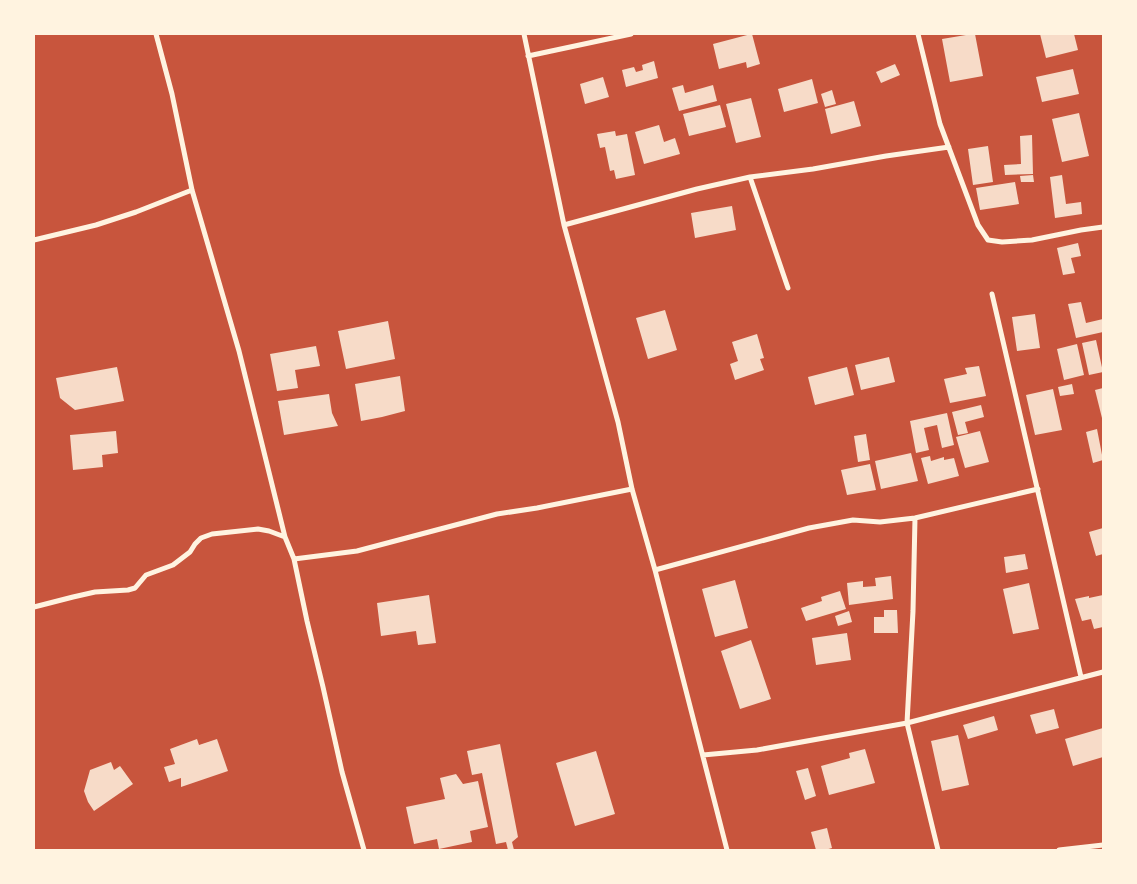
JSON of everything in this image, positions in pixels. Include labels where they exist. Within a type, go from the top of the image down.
[{"type":"street","points":[[156,34],[172,94],[192,190],[238,351],[285,537],[294,559],[306,621],[324,687],[342,772],[364,850]]},
{"type":"street","points":[[524,34],[564,224],[618,422],[632,489],[704,755],[727,850]]},
{"type":"street","points":[[528,56],[631,34]]},
{"type":"street","points":[[918,34],[940,124],[978,224],[988,240],[1002,242],[1032,240],[1103,227]]},
{"type":"street","points":[[564,224],[750,177],[949,147]]},
{"type":"street","points":[[750,177],[788,288]]},
{"type":"street","points":[[34,240],[104,223],[192,190]]},
{"type":"street","points":[[992,294],[1081,677]]},
{"type":"street","points":[[294,559],[357,551],[496,514],[537,508],[632,489]]},
{"type":"street","points":[[655,570],[809,528],[853,520],[880,522],[916,518],[1038,490]]},
{"type":"street","points":[[916,518],[908,722],[938,850]]},
{"type":"street","points":[[34,607],[96,592],[135,588],[146,575],[173,565],[190,552],[201,538],[212,534],[258,529],[269,530],[285,537]]},
{"type":"street","points":[[704,755],[757,750],[908,722],[1103,672]]},
{"type":"street","points":[[1059,850],[1103,845]]},
{"type":"building","points":[[752,34],[760,64],[747,68],[746,62],[719,69],[713,44]]},
{"type":"building","points":[[975,34],[983,76],[950,82],[942,39]]},
{"type":"building","points":[[1040,34],[1074,34],[1078,50],[1046,58]]},
{"type":"building","points":[[654,61],[658,78],[626,87],[622,70],[634,67],[636,72],[643,70],[642,65]]},
{"type":"building","points":[[895,64],[900,75],[881,83],[876,72]]},
{"type":"building","points":[[1073,69],[1079,94],[1042,102],[1036,77]]},
{"type":"building","points":[[603,77],[609,97],[585,104],[580,84]]},
{"type":"building","points":[[812,79],[818,103],[784,112],[778,89]]},
{"type":"building","points":[[683,85],[685,93],[713,85],[717,101],[679,111],[672,88]]},
{"type":"building","points":[[832,90],[836,104],[825,107],[821,94]]},
{"type":"building","points":[[751,98],[761,137],[736,143],[726,104]]},
{"type":"building","points":[[854,101],[861,126],[831,134],[825,109]]},
{"type":"building","points":[[720,105],[726,127],[689,136],[683,114]]},
{"type":"building","points":[[1079,113],[1089,156],[1062,162],[1052,119]]},
{"type":"building","points":[[659,125],[664,142],[675,138],[680,154],[644,164],[635,132]]},
{"type":"building","points":[[615,131],[616,136],[627,134],[635,175],[616,179],[614,170],[610,171],[605,147],[600,148],[597,134]]},
{"type":"building","points":[[1032,135],[1033,174],[1005,175],[1004,165],[1021,164],[1020,136]]},
{"type":"building","points":[[988,146],[993,182],[973,185],[968,149]]},
{"type":"building","points":[[1033,175],[1034,182],[1021,182],[1020,176]]},
{"type":"building","points":[[1062,175],[1066,204],[1081,202],[1082,214],[1055,218],[1050,177]]},
{"type":"building","points":[[1015,182],[1019,204],[980,210],[976,188]]},
{"type":"building","points":[[732,206],[736,230],[695,238],[691,213]]},
{"type":"building","points":[[1078,243],[1081,256],[1071,258],[1075,273],[1063,275],[1057,248]]},
{"type":"building","points":[[1081,302],[1086,323],[1103,319],[1103,332],[1076,338],[1068,304]]},
{"type":"building","points":[[665,310],[677,350],[648,359],[636,318]]},
{"type":"building","points":[[1035,314],[1040,348],[1017,351],[1012,317]]},
{"type":"building","points":[[388,321],[395,359],[346,369],[338,331]]},
{"type":"building","points":[[757,334],[764,358],[760,359],[764,370],[735,380],[730,364],[738,361],[732,342]]},
{"type":"building","points":[[1096,340],[1103,372],[1089,375],[1082,343]]},
{"type":"building","points":[[1077,344],[1084,375],[1064,380],[1057,349]]},
{"type":"building","points":[[316,346],[320,366],[295,370],[298,388],[277,391],[270,354]]},
{"type":"building","points":[[889,357],[895,382],[861,390],[855,365]]},
{"type":"building","points":[[979,366],[986,396],[950,403],[944,379],[967,374],[965,368]]},
{"type":"building","points":[[117,367],[124,401],[75,410],[60,398],[56,378]]},
{"type":"building","points":[[847,367],[854,395],[815,405],[808,377]]},
{"type":"building","points":[[400,376],[405,411],[361,421],[355,384]]},
{"type":"building","points":[[1072,384],[1074,394],[1060,396],[1058,387]]},
{"type":"building","points":[[1103,388],[1103,422],[1095,390]]},
{"type":"building","points":[[1053,389],[1062,430],[1035,435],[1026,395]]},
{"type":"building","points":[[329,394],[332,413],[338,426],[284,435],[278,401]]},
{"type":"building","points":[[981,405],[984,417],[965,422],[968,433],[958,435],[952,412]]},
{"type":"building","points":[[947,413],[954,445],[942,448],[937,425],[924,428],[929,450],[916,453],[910,421]]},
{"type":"building","points":[[1097,429],[1103,460],[1093,463],[1086,432]]},
{"type":"building","points":[[116,431],[118,453],[102,455],[103,467],[73,470],[70,435]]},
{"type":"building","points":[[980,431],[989,462],[965,468],[956,437]]},
{"type":"building","points":[[866,434],[870,460],[858,462],[854,436]]},
{"type":"building","points":[[911,453],[918,481],[881,489],[875,461]]},
{"type":"building","points":[[930,456],[931,461],[944,457],[944,460],[954,458],[959,476],[928,484],[921,458]]},
{"type":"building","points":[[870,464],[876,490],[847,495],[841,470]]},
{"type":"building","points":[[1103,528],[1103,554],[1096,556],[1089,532]]},
{"type":"building","points":[[1025,554],[1028,569],[1006,573],[1004,557]]},
{"type":"building","points":[[891,576],[893,599],[849,605],[847,583],[863,581],[863,587],[876,586],[875,578]]},
{"type":"building","points":[[735,580],[748,628],[715,637],[702,589]]},
{"type":"building","points":[[1029,583],[1039,629],[1013,634],[1003,589]]},
{"type":"building","points":[[840,591],[846,609],[806,621],[801,608],[822,601],[821,597]]},
{"type":"building","points":[[429,595],[436,643],[418,645],[416,631],[381,636],[377,603]]},
{"type":"building","points":[[1103,595],[1103,627],[1094,629],[1091,619],[1082,621],[1075,599]]},
{"type":"building","points":[[884,610],[897,610],[898,633],[874,633],[874,617],[884,617]]},
{"type":"building","points":[[849,611],[852,622],[838,626],[835,616]]},
{"type":"building","points":[[847,633],[851,660],[816,665],[812,638]]},
{"type":"building","points":[[751,640],[771,699],[740,709],[721,651]]},
{"type":"building","points":[[1054,709],[1059,728],[1036,734],[1030,715]]},
{"type":"building","points":[[994,716],[998,730],[968,739],[963,725]]},
{"type":"building","points":[[1103,728],[1103,757],[1073,766],[1065,739]]},
{"type":"building","points":[[958,735],[969,785],[942,791],[931,741]]},
{"type":"building","points":[[197,739],[199,745],[217,739],[228,771],[181,787],[181,778],[169,782],[164,767],[175,764],[170,749]]},
{"type":"building","points":[[500,744],[518,837],[512,842],[514,850],[508,850],[506,842],[496,844],[482,773],[472,775],[467,751]]},
{"type":"building","points":[[865,749],[875,783],[829,795],[821,766],[850,758],[849,753]]},
{"type":"building","points":[[596,751],[615,814],[575,826],[556,763]]},
{"type":"building","points":[[111,762],[114,770],[120,766],[133,784],[94,811],[84,791],[90,770]]},
{"type":"building","points":[[808,768],[816,796],[805,800],[796,771]]},
{"type":"building","points":[[456,774],[463,784],[478,781],[488,827],[470,831],[472,842],[439,849],[437,839],[414,844],[406,807],[445,799],[440,778]]},
{"type":"building","points":[[827,828],[832,848],[816,850],[811,832]]}]
